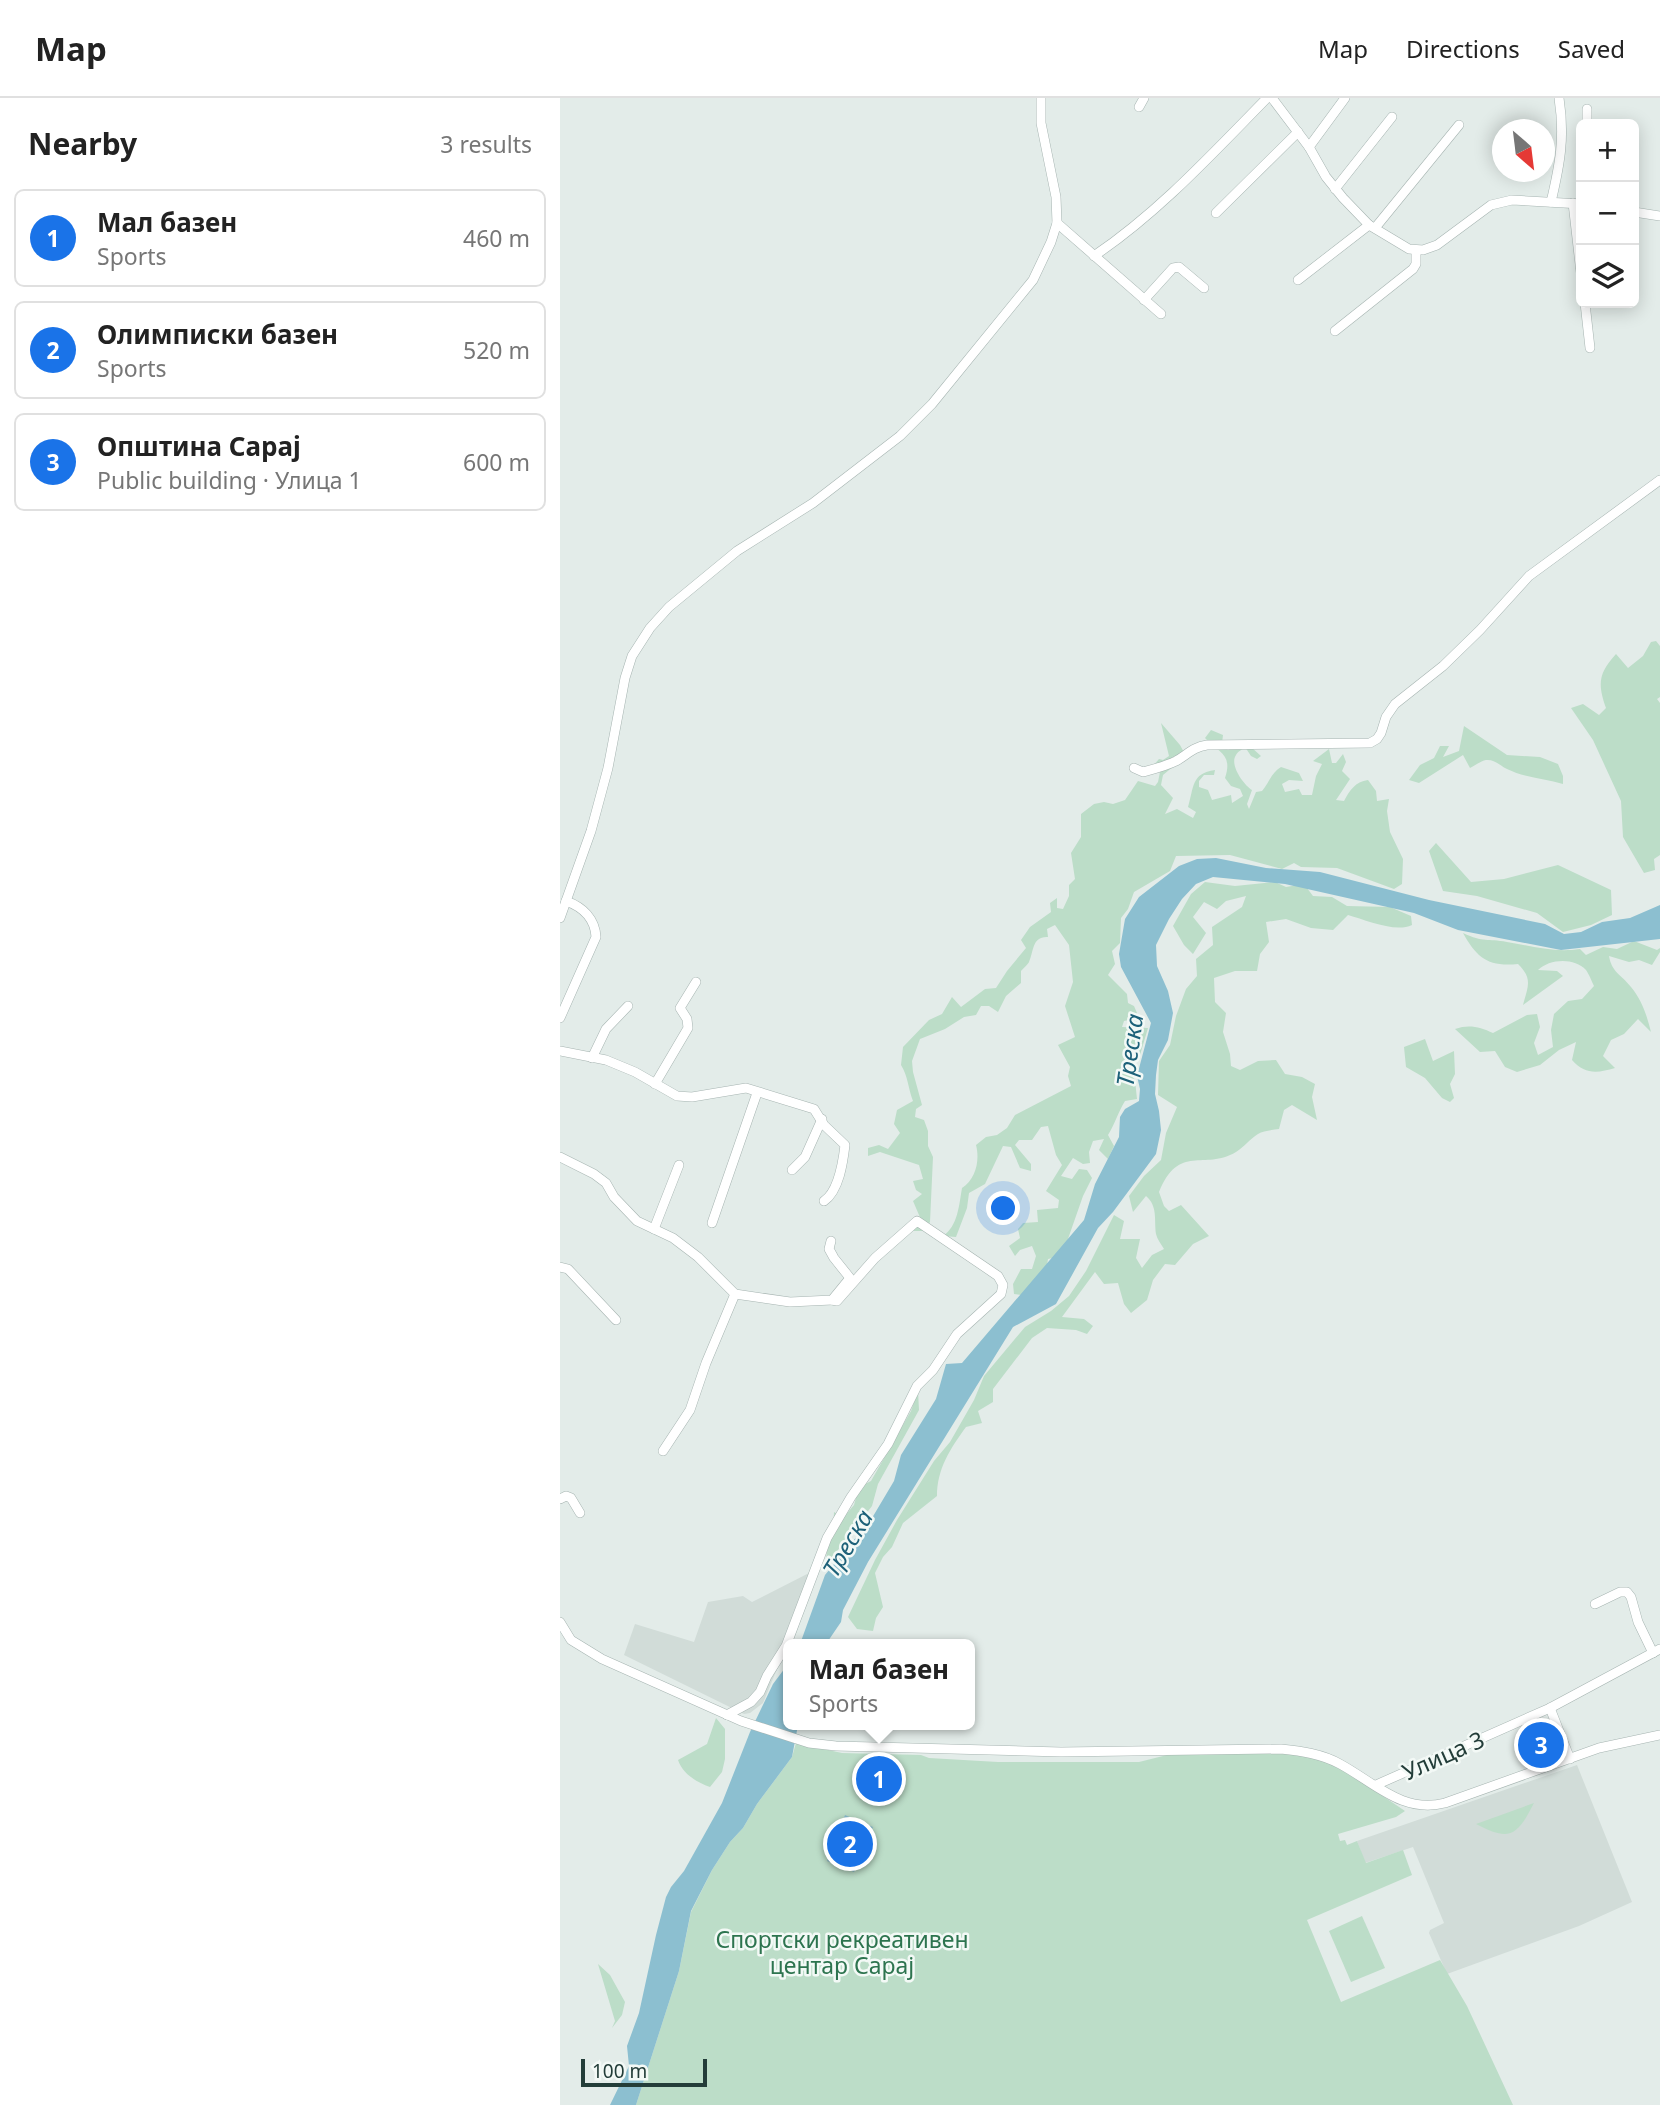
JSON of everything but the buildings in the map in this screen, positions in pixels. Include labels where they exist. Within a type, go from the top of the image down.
[{"type":"street","points":[[560,918],[591,831],[608,768],[625,678],[632,656],[650,628],[669,607],[737,551],[813,503],[886,449],[917,420],[1033,280],[1051,242],[1056,223],[1056,197],[1041,123],[1041,98]]},
{"type":"street","points":[[1309,147],[1345,98]]},
{"type":"street","points":[[1550,202],[1561,155],[1563,126],[1559,98]]},
{"type":"street","points":[[1094,256],[1158,206],[1273,99],[1309,147],[1335,189],[1372,226],[1409,249],[1437,245],[1491,205],[1512,200],[1576,204]]},
{"type":"street","points":[[1587,109],[1587,119]]},
{"type":"street","points":[[1335,189],[1392,117]]},
{"type":"street","points":[[1298,280],[1372,226],[1459,125]]},
{"type":"street","points":[[1216,213],[1298,132]]},
{"type":"street","points":[[1639,213],[1660,216]]},
{"type":"street","points":[[1056,223],[1161,314]]},
{"type":"street","points":[[1335,331],[1413,270],[1416,250]]},
{"type":"street","points":[[1144,300],[1173,268],[1179,267],[1204,288]]},
{"type":"street","points":[[1586,308],[1590,348]]},
{"type":"street","points":[[1134,768],[1143,772],[1167,765],[1198,746],[1206,745],[1370,743],[1377,740],[1386,717],[1395,704],[1443,666],[1529,576],[1660,481]]},
{"type":"street","points":[[560,1018],[596,937],[591,918],[582,909],[566,901]]},
{"type":"street","points":[[655,1084],[688,1028],[687,1019],[680,1008],[696,982]]},
{"type":"street","points":[[592,1058],[606,1029],[628,1006]]},
{"type":"street","points":[[560,1051],[606,1060],[677,1096],[692,1097],[746,1088],[814,1109],[824,1125],[845,1145],[835,1188],[831,1197],[824,1201]]},
{"type":"street","points":[[712,1223],[757,1093]]},
{"type":"street","points":[[792,1170],[805,1157],[822,1119]]},
{"type":"street","points":[[560,1157],[594,1174],[638,1221],[674,1238],[698,1257],[735,1294],[790,1302],[837,1301],[875,1258],[917,1221],[998,1276],[1003,1285],[1001,1294],[957,1334],[933,1370],[917,1385],[888,1444],[851,1497],[827,1538],[789,1639]]},
{"type":"street","points":[[654,1228],[679,1165]]},
{"type":"street","points":[[831,1241],[829,1249],[850,1278],[832,1300]]},
{"type":"street","points":[[560,1267],[568,1269],[616,1320]]},
{"type":"street","points":[[663,1451],[690,1410],[735,1294]]},
{"type":"street","points":[[560,1499],[566,1496],[571,1498],[579,1513]]},
{"type":"street","points":[[1595,1604],[1620,1592],[1628,1592],[1646,1641],[1656,1651]]},
{"type":"street","points":[[560,1622],[571,1640],[586,1651],[741,1721],[809,1743],[1018,1751],[1281,1749],[1323,1757],[1338,1763],[1399,1799],[1421,1807],[1437,1806],[1620,1742],[1660,1735]]},
{"type":"street","points":[[727,1715],[751,1702],[760,1692],[783,1651]]},
{"type":"street","name":"Улица 3","points":[[1376,1785],[1550,1708],[1656,1651]]},
{"type":"street","points":[[1550,1708],[1570,1759]]},
{"type":"shaded area","points":[[811,1572],[815,1579],[794,1639],[783,1639],[783,1657],[763,1703],[750,1713],[744,1714],[624,1655],[635,1624],[694,1642],[708,1602],[743,1596],[752,1602]]},
{"type":"shaded area","points":[[1577,1765],[1632,1902],[1579,1926],[1447,1974],[1429,1933],[1444,1923],[1413,1847],[1365,1863],[1357,1841]]},
{"type":"green space","points":[[1656,641],[1660,646],[1660,697],[1657,699],[1660,703],[1660,855],[1654,859],[1655,870],[1644,873],[1623,837],[1621,801],[1593,740],[1571,708],[1583,704],[1599,715],[1606,708],[1601,692],[1601,679],[1610,661],[1616,654],[1628,668],[1643,656],[1651,642]]},
{"type":"green space","points":[[1161,723],[1186,756],[1163,775],[1161,785],[1173,798],[1165,814],[1177,809],[1193,818],[1196,812],[1188,807],[1195,782],[1202,774],[1215,770],[1214,775],[1204,775],[1199,781],[1199,787],[1208,790],[1212,800],[1231,795],[1232,803],[1243,796],[1240,789],[1231,786],[1225,778],[1226,759],[1205,738],[1211,730],[1223,735],[1222,743],[1228,750],[1238,744],[1251,747],[1261,756],[1257,759],[1251,756],[1245,747],[1234,759],[1238,774],[1252,790],[1247,804],[1249,809],[1256,792],[1262,791],[1281,767],[1299,773],[1303,781],[1289,780],[1282,784],[1285,792],[1299,789],[1302,795],[1312,795],[1322,764],[1313,761],[1329,749],[1332,763],[1336,763],[1343,754],[1346,762],[1342,771],[1350,779],[1336,800],[1344,801],[1353,787],[1368,780],[1376,791],[1377,801],[1389,799],[1387,811],[1390,832],[1403,859],[1402,884],[1394,889],[1337,868],[1301,867],[1294,863],[1282,869],[1230,855],[1176,856],[1170,871],[1134,892],[1128,909],[1121,918],[1120,943],[1112,951],[1115,964],[1108,975],[1127,994],[1128,1003],[1134,1006],[1137,1013],[1134,1019],[1124,1021],[1122,1027],[1148,1028],[1140,1055],[1129,1050],[1126,1069],[1135,1080],[1137,1099],[1125,1101],[1108,1135],[1114,1146],[1108,1159],[1099,1150],[1104,1139],[1093,1141],[1089,1152],[1090,1163],[1083,1164],[1073,1158],[1061,1176],[1072,1179],[1079,1169],[1087,1170],[1092,1178],[1062,1256],[1048,1259],[1045,1277],[1028,1296],[1014,1294],[1013,1284],[1021,1269],[1032,1269],[1036,1256],[1032,1246],[1020,1250],[1015,1256],[1009,1246],[1020,1238],[1018,1229],[1023,1223],[1038,1222],[1037,1210],[1058,1208],[1059,1200],[1046,1191],[1062,1165],[1056,1155],[1048,1126],[1041,1127],[1032,1140],[1019,1140],[1015,1145],[1031,1164],[1031,1171],[1020,1168],[1011,1147],[1003,1146],[985,1184],[969,1193],[967,1208],[956,1237],[943,1236],[955,1221],[962,1188],[971,1180],[976,1169],[976,1145],[986,1137],[997,1135],[1007,1128],[1015,1115],[1071,1086],[1068,1076],[1070,1067],[1058,1045],[1075,1037],[1065,1006],[1073,982],[1069,945],[1055,925],[1047,929],[1048,937],[1039,939],[1034,945],[1029,962],[1021,971],[1021,983],[1006,996],[998,1012],[989,1006],[981,1006],[976,1015],[964,1017],[945,1029],[920,1039],[912,1061],[922,1105],[916,1109],[915,1117],[924,1120],[928,1131],[928,1146],[933,1157],[930,1222],[923,1231],[914,1231],[909,1225],[922,1222],[913,1201],[922,1194],[916,1190],[913,1181],[923,1179],[919,1165],[880,1152],[868,1156],[868,1148],[879,1145],[888,1149],[900,1133],[894,1124],[897,1110],[913,1101],[901,1065],[903,1047],[929,1020],[942,1014],[952,997],[961,1007],[985,989],[996,988],[1026,948],[1021,940],[1030,927],[1051,912],[1050,903],[1057,898],[1057,908],[1063,909],[1069,896],[1069,885],[1075,879],[1071,853],[1081,837],[1081,814],[1094,804],[1113,804],[1125,800],[1138,781],[1155,786],[1158,782],[1160,772],[1152,767],[1159,759],[1163,760],[1169,756]]},
{"type":"green space","points":[[1464,726],[1507,755],[1540,757],[1558,764],[1563,784],[1521,774],[1489,760],[1470,768],[1463,755],[1419,783],[1409,780],[1420,765],[1434,758],[1440,746],[1449,746],[1443,757],[1459,751]]},
{"type":"green space","points":[[1436,843],[1471,882],[1504,879],[1558,865],[1611,890],[1612,915],[1591,925],[1563,932],[1537,913],[1477,896],[1443,891],[1429,851]]},
{"type":"green space","points":[[1205,882],[1235,886],[1275,882],[1286,887],[1304,884],[1313,896],[1332,897],[1347,906],[1390,907],[1411,916],[1412,925],[1389,927],[1348,915],[1333,930],[1311,928],[1286,919],[1266,922],[1269,942],[1260,954],[1257,971],[1235,971],[1214,978],[1215,1002],[1226,1013],[1223,1032],[1231,1066],[1240,1070],[1258,1061],[1276,1060],[1285,1074],[1302,1077],[1315,1084],[1312,1097],[1317,1120],[1292,1105],[1284,1110],[1279,1129],[1258,1134],[1239,1150],[1224,1157],[1184,1163],[1175,1168],[1159,1192],[1164,1206],[1169,1211],[1181,1205],[1209,1236],[1193,1244],[1175,1265],[1165,1264],[1153,1280],[1147,1300],[1131,1313],[1124,1304],[1118,1283],[1104,1284],[1095,1272],[1062,1317],[1084,1319],[1093,1326],[1087,1334],[1076,1330],[1047,1328],[1032,1338],[993,1389],[993,1402],[978,1411],[982,1423],[966,1427],[950,1451],[939,1477],[937,1496],[903,1523],[892,1547],[875,1573],[883,1607],[876,1618],[873,1631],[857,1629],[848,1617],[875,1560],[934,1461],[950,1442],[974,1400],[984,1376],[1025,1327],[1069,1296],[1086,1271],[1114,1215],[1124,1221],[1120,1239],[1140,1239],[1136,1258],[1142,1268],[1152,1255],[1164,1249],[1157,1236],[1154,1209],[1150,1200],[1146,1196],[1133,1212],[1129,1196],[1161,1160],[1166,1133],[1177,1107],[1158,1095],[1159,1061],[1170,1045],[1176,1016],[1186,989],[1197,976],[1196,959],[1213,945],[1212,927],[1242,907],[1246,896],[1226,901],[1217,909],[1204,902],[1193,917],[1206,933],[1193,954],[1173,926],[1191,894]]},
{"type":"green space","points":[[1463,933],[1481,939],[1544,948],[1580,949],[1586,955],[1603,947],[1617,949],[1634,941],[1657,950],[1660,948],[1652,965],[1639,960],[1629,962],[1609,956],[1615,970],[1638,997],[1651,1032],[1638,1019],[1624,1034],[1611,1040],[1603,1056],[1615,1068],[1609,1070],[1592,1072],[1577,1065],[1572,1060],[1576,1042],[1559,1050],[1540,1065],[1517,1072],[1505,1067],[1495,1051],[1480,1052],[1455,1029],[1474,1027],[1493,1033],[1527,1015],[1537,1014],[1540,1027],[1534,1043],[1538,1055],[1553,1047],[1551,1030],[1554,1014],[1568,1001],[1582,999],[1594,986],[1581,966],[1568,961],[1555,962],[1538,970],[1557,971],[1563,976],[1523,1005],[1528,983],[1523,969],[1518,964],[1499,964],[1485,959],[1473,949]]},
{"type":"green space","points":[[1425,1039],[1433,1061],[1454,1051],[1455,1074],[1450,1084],[1454,1098],[1450,1102],[1442,1098],[1425,1078],[1406,1067],[1404,1047]]},
{"type":"green space","points":[[918,1391],[919,1410],[878,1484],[872,1506],[827,1564],[834,1512],[843,1518],[854,1505],[859,1487],[871,1481],[911,1411]]},
{"type":"green space","points":[[716,1718],[725,1729],[725,1759],[722,1772],[710,1787],[691,1777],[678,1760],[707,1744]]},
{"type":"green space","name":"Спортски рекреативен центар Сарај","points":[[796,1743],[842,1753],[921,1755],[929,1758],[998,1762],[1139,1762],[1179,1752],[1297,1753],[1334,1763],[1405,1811],[1396,1817],[1338,1834],[1340,1841],[1345,1840],[1347,1845],[1357,1841],[1366,1863],[1403,1850],[1412,1875],[1307,1920],[1341,2002],[1440,1960],[1467,2006],[1513,2105],[636,2105],[679,1971],[691,1912],[712,1870],[792,1757]]},
{"type":"green space","points":[[1534,1803],[1523,1823],[1511,1833],[1497,1833],[1476,1824]]},
{"type":"green space","points":[[1362,1916],[1385,1968],[1351,1982],[1329,1931]]},
{"type":"green space","points":[[598,1964],[610,1975],[625,2002],[622,2015],[612,2028],[615,2021]]},
{"type":"water","points":[[1216,858],[1266,868],[1320,872],[1429,900],[1545,924],[1564,934],[1581,932],[1602,922],[1630,918],[1660,905],[1660,939],[1561,950],[1458,930],[1414,913],[1285,884],[1213,877],[1196,884],[1182,899],[1156,945],[1157,966],[1168,991],[1173,1013],[1168,1040],[1158,1060],[1156,1075],[1155,1094],[1161,1130],[1156,1154],[1098,1228],[1056,1304],[1013,1327],[868,1562],[843,1610],[841,1622],[829,1639],[802,1639],[825,1575],[872,1518],[894,1481],[901,1455],[936,1399],[946,1364],[962,1363],[1084,1220],[1095,1184],[1119,1137],[1120,1117],[1125,1109],[1139,1101],[1137,1076],[1151,1023],[1121,967],[1119,954],[1125,919],[1139,897],[1179,866],[1197,859]]},
{"type":"water","points":[[783,1671],[783,1730],[797,1730],[792,1757],[757,1804],[743,1828],[730,1842],[691,1911],[679,1971],[636,2105],[610,2105],[629,2066],[627,2046],[639,2013],[666,1897],[684,1871],[722,1803],[750,1732],[773,1684]]},
{"type":"water","points":[[869,1765],[897,1777],[890,1793],[862,1782]]},
{"type":"water","points":[[845,1815],[873,1827],[854,1872],[827,1861]]},
{"type":"place","name":"Општина Сарај","points":[[1541,1745]]},
{"type":"place","name":"Мал базен","points":[[879,1779]]},
{"type":"place","name":"Олимписки базен","points":[[850,1844]]},
{"type":"water label","name":"Треска","points":[[1129,1050]]},
{"type":"water label","name":"Треска","points":[[847,1543]]}]
